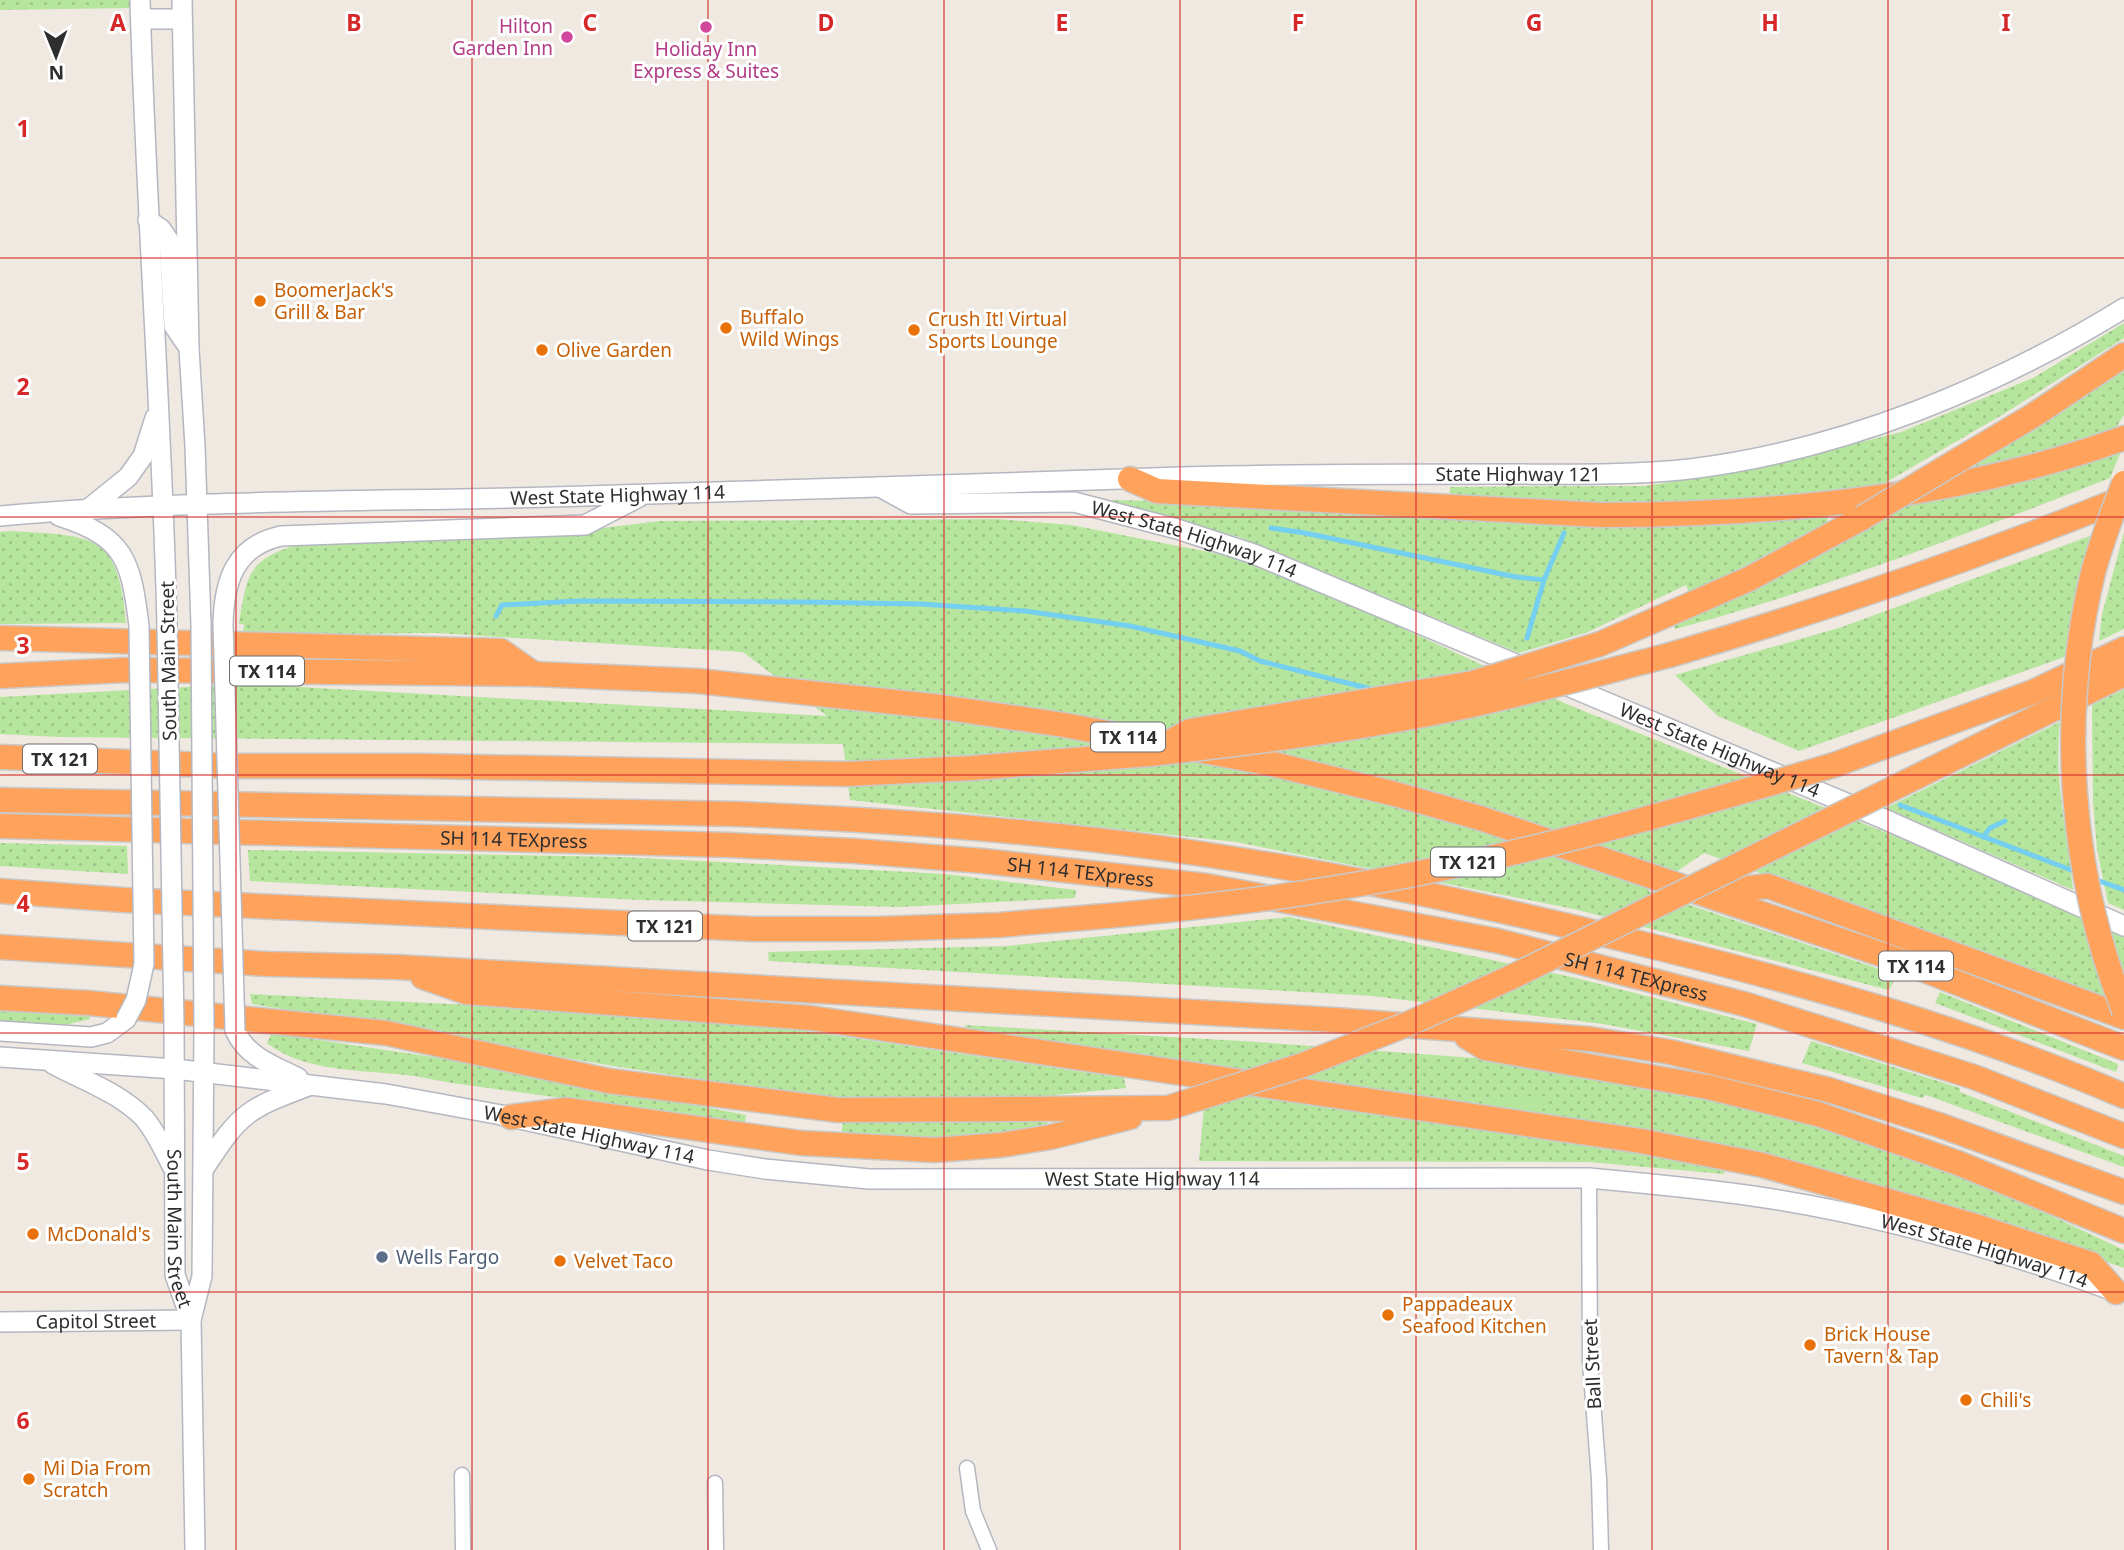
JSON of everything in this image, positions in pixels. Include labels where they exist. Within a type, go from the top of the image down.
[{"type":"highway","points":[[1150,754],[1190,731],[1473,683],[1600,644],[1749,579],[1862,517],[2034,415],[2124,355]]},
{"type":"highway","points":[[1130,479],[1157,491],[1600,515],[1759,512],[1930,487],[2050,461],[2124,438]]},
{"type":"highway","points":[[2124,482],[2094,571],[2082,628],[2077,664],[2074,747],[2076,815],[2088,891],[2110,977],[2124,1011]]},
{"type":"highway","name":"TX 121","points":[[0,757],[233,766],[423,766],[847,774],[972,768],[1150,754],[1284,738],[1473,704],[1670,655],[1795,619],[1900,583],[2124,498]]},
{"type":"highway","points":[[0,638],[501,650],[534,674]]},
{"type":"highway","name":"TX 121","points":[[0,891],[224,905],[753,929],[985,926],[1178,910],[1337,888],[1499,856],[1671,813],[1835,765],[2033,692],[2124,649]]},
{"type":"highway","name":"TX 114","points":[[0,676],[126,670],[534,674],[712,682],[941,707],[1064,725],[1273,765],[1395,794],[1480,818],[1704,892],[1928,971],[2124,1048]]},
{"type":"highway","points":[[511,1117],[566,1111],[801,1143],[934,1150],[1001,1145],[1051,1137],[1168,1108],[1303,1065],[1408,1024],[1528,969],[2124,674]]},
{"type":"highway","name":"SH 114 TEXpress","points":[[0,800],[858,819],[984,829],[1228,858],[1451,898],[1762,973],[1929,1024],[2091,1081],[2124,1096]]},
{"type":"highway","name":"SH 114 TEXpress","points":[[0,826],[841,850],[983,861],[1207,886],[1498,941],[1744,1004],[1974,1077],[2124,1136]]},
{"type":"highway","points":[[1704,892],[1768,886],[2124,1017]]},
{"type":"highway","points":[[0,947],[267,964],[396,968],[1308,1018],[1590,1039],[1670,1052],[1829,1090],[1939,1125],[2124,1192]]},
{"type":"highway","points":[[396,968],[466,992],[810,1018],[1642,1141],[1762,1166],[1972,1225],[2091,1264],[2120,1294]]},
{"type":"highway","points":[[0,998],[89,1003],[386,1033],[609,1081],[838,1110],[1168,1108]]},
{"type":"highway","points":[[1454,1029],[1485,1048],[1708,1087],[1818,1114],[1958,1163],[2124,1231]]},
{"type":"main road","points":[[140,10],[182,10]]},
{"type":"main road","name":"South Main Street","points":[[140,10],[148,220],[164,506],[175,1069],[175,1275],[191,1320]]},
{"type":"main road","name":"South Main Street","points":[[182,10],[189,349],[201,625],[205,1072],[202,1276],[191,1320],[195,1550]]},
{"type":"main road","points":[[148,220],[162,229],[169,241],[174,326],[189,349]]},
{"type":"main road","name":"State Highway 121","points":[[879,486],[1130,479],[1614,474],[1693,468],[1828,441],[1954,397],[2042,356],[2124,308]]},
{"type":"main road","points":[[88,510],[118,485],[136,465],[147,444],[158,407]]},
{"type":"main road","name":"West State Highway 114","points":[[0,516],[164,506],[879,486],[911,504],[1074,502],[1177,529],[1254,554],[1884,819],[2124,926]]},
{"type":"main road","points":[[312,1085],[252,1053],[238,1038],[235,1030],[223,624],[226,587],[236,564],[256,545],[266,539],[281,536],[584,525],[646,493]]},
{"type":"main road","points":[[0,1031],[92,1037],[107,1033],[126,1019],[136,1000],[144,964],[139,626],[134,589],[129,572],[114,544],[102,533],[46,512]]},
{"type":"main road","name":"West State Highway 114","points":[[0,1057],[175,1069],[386,1094],[765,1170],[869,1179],[1589,1178],[1754,1196],[1866,1217],[1957,1239],[2120,1294]]},
{"type":"main road","points":[[46,1060],[134,1109],[153,1130],[173,1169]]},
{"type":"main road","points":[[203,1170],[229,1133],[248,1114],[276,1098],[312,1085]]},
{"type":"main road","name":"Capitol Street","points":[[0,1322],[191,1320]]},
{"type":"street","name":"Ball Street","points":[[1589,1178],[1590,1362],[1601,1550]]},
{"type":"street","points":[[967,1468],[973,1511],[989,1550]]},
{"type":"street","points":[[462,1475],[463,1550]]},
{"type":"street","points":[[715,1483],[716,1550]]},
{"type":"green space","points":[[0,0],[131,0],[131,8],[0,10]]},
{"type":"green space","points":[[2124,323],[2124,338],[2002,415],[1876,488],[1760,499],[1646,504],[1450,496],[1450,487],[1645,486],[1758,468],[1901,432],[2033,378]]},
{"type":"green space","points":[[2124,369],[2124,415],[2114,431],[1956,474]]},
{"type":"green space","points":[[2122,449],[2110,478],[1949,540],[1840,578],[1675,629],[1673,622],[1909,504]]},
{"type":"green space","points":[[1108,502],[1209,502],[1603,525],[1827,516],[1828,526],[1689,593],[1686,585],[1588,632],[1519,653],[1239,537],[1172,518],[1117,508]]},
{"type":"green space","points":[[997,519],[1071,525],[1224,555],[1318,589],[1569,705],[1897,837],[2124,933],[2124,1003],[1704,853],[1648,891],[1897,975],[1889,990],[1574,909],[1236,842],[850,800],[843,744],[58,737],[0,734],[0,697],[243,684],[827,716],[743,652],[437,633],[243,635],[244,624],[239,624],[245,589],[249,577],[263,560],[307,541],[578,531],[660,521]]},
{"type":"green space","points":[[0,532],[81,538],[96,545],[108,555],[116,571],[126,623],[0,624]]},
{"type":"green space","points":[[2124,532],[2124,629],[2099,641],[2102,614]]},
{"type":"green space","points":[[2090,536],[2072,615],[2067,656],[1799,751],[1718,716],[1675,675],[1842,627]]},
{"type":"green space","points":[[2124,689],[2124,910],[2108,903],[2097,849],[2093,802],[2092,705]]},
{"type":"green space","points":[[2060,722],[2058,764],[2073,890],[1886,808]]},
{"type":"green space","points":[[0,843],[127,846],[128,874],[0,866]]},
{"type":"green space","points":[[248,850],[621,857],[945,874],[1076,890],[1075,898],[898,907],[641,900],[250,881]]},
{"type":"green space","points":[[1289,917],[1576,978],[1757,1024],[1749,1051],[1603,1024],[1372,996],[769,961],[768,952],[1007,946]]},
{"type":"green space","points":[[1940,992],[2118,1064],[2116,1072],[1935,1003]]},
{"type":"green space","points":[[250,994],[712,1017],[1124,1078],[1126,1088],[1036,1097],[849,1101],[619,1067],[252,1004]]},
{"type":"green space","points":[[0,1005],[89,1012],[90,1019],[65,1025],[0,1022]]},
{"type":"green space","points":[[965,1025],[1475,1058],[1599,1075],[1706,1097],[1857,1138],[1988,1186],[2124,1250],[2124,1268],[1950,1207],[966,1030]]},
{"type":"green space","points":[[272,1033],[493,1066],[746,1115],[745,1123],[318,1065],[282,1053],[267,1043]]},
{"type":"green space","points":[[1811,1041],[1960,1088],[1960,1092],[2124,1156],[2124,1167],[1926,1095],[1922,1098],[1802,1063]]},
{"type":"green space","points":[[1206,1084],[1725,1167],[1724,1174],[1589,1162],[1199,1161]]},
{"type":"green space","points":[[1523,1096],[1549,1096],[1540,1115],[1473,1105]]},
{"type":"green space","points":[[1047,1119],[1048,1128],[935,1139],[841,1138],[843,1120],[945,1123]]},
{"type":"waterway","points":[[1271,528],[1516,577],[1544,580]]},
{"type":"waterway","points":[[1527,638],[1544,580],[1564,533]]},
{"type":"waterway","points":[[496,616],[502,605],[579,601],[920,604],[1025,611],[1130,626],[1240,651],[1260,661],[1371,689]]},
{"type":"waterway","points":[[1900,805],[2079,873]]},
{"type":"waterway","points":[[1983,837],[1990,828],[2005,821]]},
{"type":"waterway","points":[[2094,879],[2124,890]]},
{"type":"place","name":"Holiday Inn Express & Suites","points":[[706,27]]},
{"type":"place","name":"Hilton Garden Inn","points":[[567,37]]},
{"type":"place","name":"BoomerJack's Grill & Bar","points":[[260,301]]},
{"type":"place","name":"Buffalo Wild Wings","points":[[726,328]]},
{"type":"place","name":"Crush It! Virtual Sports Lounge","points":[[914,330]]},
{"type":"place","name":"Olive Garden","points":[[542,350]]},
{"type":"place","name":"McDonald's","points":[[33,1234]]},
{"type":"place","name":"Wells Fargo","points":[[382,1257]]},
{"type":"place","name":"Velvet Taco","points":[[560,1261]]},
{"type":"place","name":"Pappadeaux Seafood Kitchen","points":[[1388,1315]]},
{"type":"place","name":"Brick House Tavern & Tap","points":[[1810,1345]]},
{"type":"place","name":"Chili's","points":[[1966,1400]]},
{"type":"place","name":"Mi Dia From Scratch","points":[[29,1479]]}]
